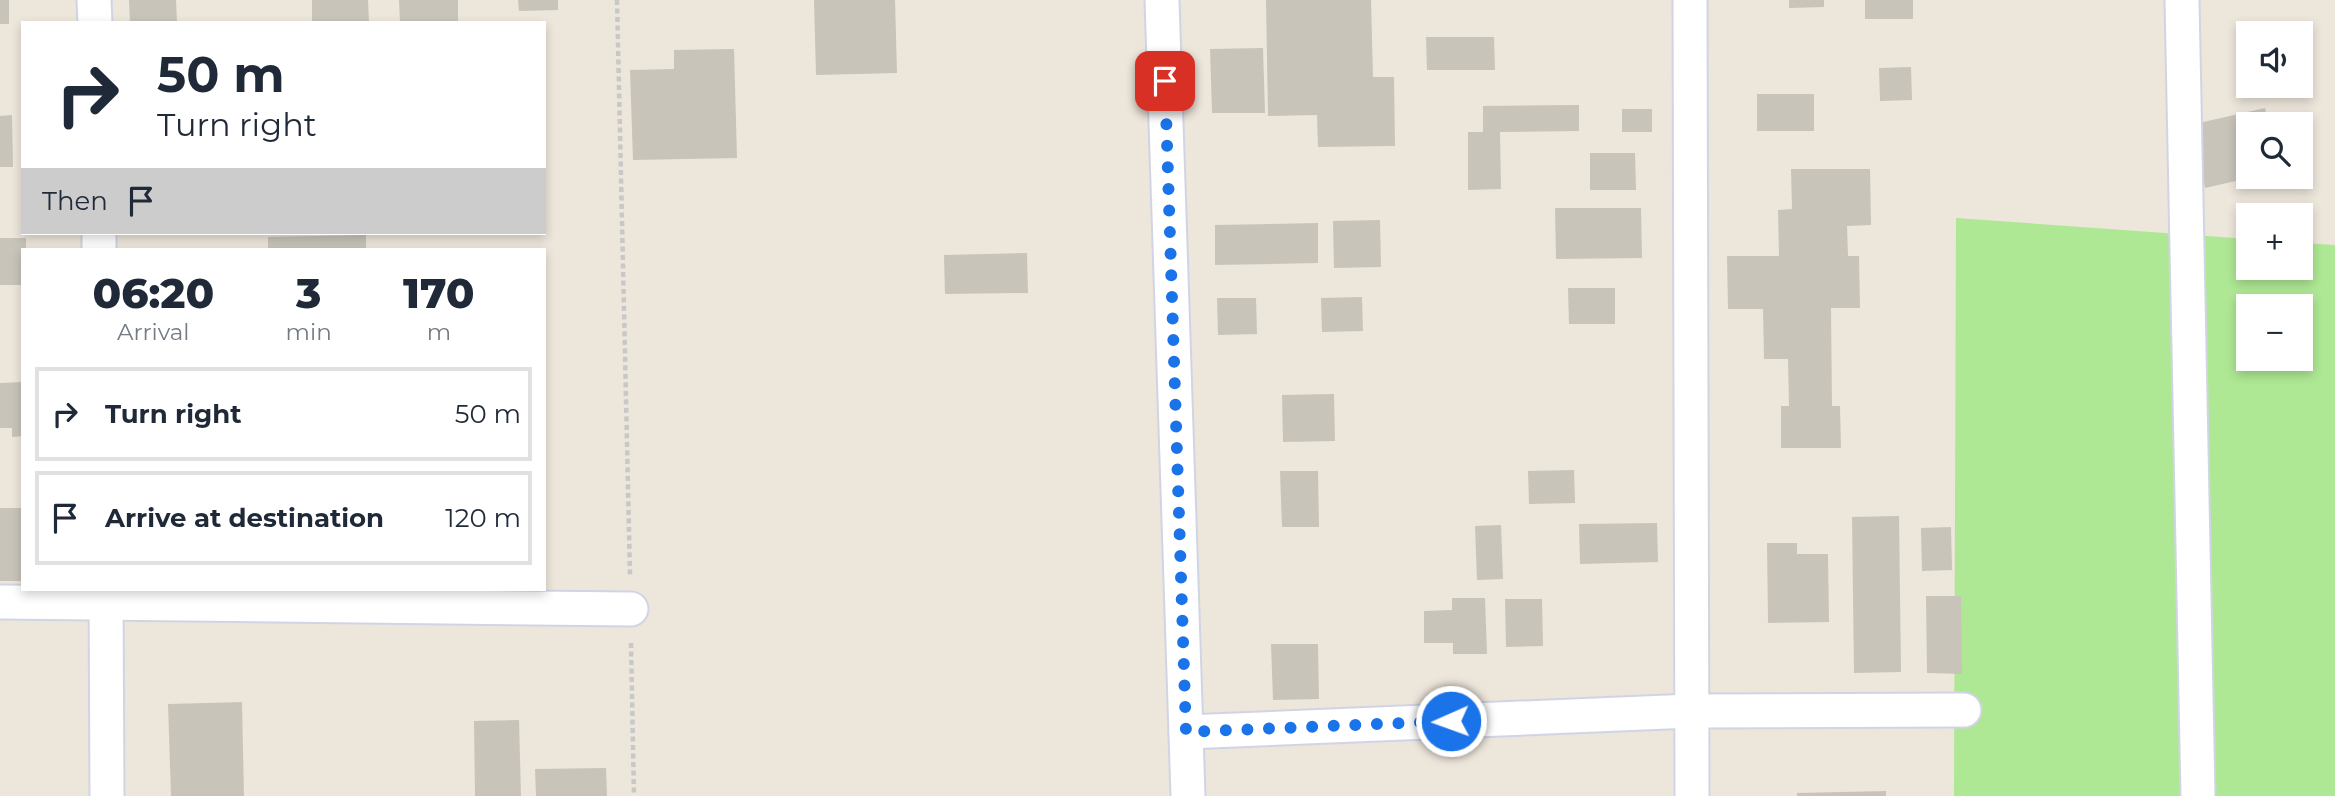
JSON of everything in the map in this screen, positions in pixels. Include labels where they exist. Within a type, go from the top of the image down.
[{"type":"street","points":[[94,0],[95,21]]},
{"type":"street","points":[[1162,0],[1188,796]]},
{"type":"street","points":[[1690,0],[1692,796]]},
{"type":"street","points":[[2182,0],[2198,796]]},
{"type":"street","points":[[106,596],[107,796]]},
{"type":"street","points":[[0,602],[106,596],[631,609]]},
{"type":"street","points":[[1186,732],[1691,711],[1964,710]]},
{"type":"path","points":[[617,0],[634,796]]},
{"type":"green space","points":[[1956,218],[2236,238],[2236,280],[2313,280],[2313,244],[2335,245],[2335,796],[1954,796]]},
{"type":"building","points":[[0,0],[9,0],[9,24],[0,24]]},
{"type":"building","points":[[129,0],[176,0],[177,21],[130,21]]},
{"type":"building","points":[[312,0],[368,0],[369,21],[312,21]]},
{"type":"building","points":[[399,0],[458,0],[458,21],[400,21]]},
{"type":"building","points":[[518,0],[558,0],[558,10],[519,11]]},
{"type":"building","points":[[814,0],[895,0],[897,73],[816,75]]},
{"type":"building","points":[[1266,0],[1371,0],[1373,77],[1394,77],[1395,146],[1318,147],[1317,115],[1268,116]]},
{"type":"building","points":[[1789,0],[1824,0],[1824,7],[1789,8]]},
{"type":"building","points":[[1865,0],[1913,0],[1913,19],[1865,19]]},
{"type":"building","points":[[1426,37],[1494,37],[1495,70],[1427,70]]},
{"type":"building","points":[[1263,48],[1265,113],[1212,113],[1210,49]]},
{"type":"building","points":[[734,49],[737,158],[633,160],[630,70],[674,69],[674,50]]},
{"type":"building","points":[[1911,67],[1912,100],[1880,101],[1879,68]]},
{"type":"building","points":[[1757,94],[1814,94],[1814,131],[1757,131]]},
{"type":"building","points":[[1579,105],[1579,131],[1500,132],[1501,189],[1468,190],[1468,132],[1483,132],[1483,106]]},
{"type":"building","points":[[2265,108],[2266,112],[2247,112]]},
{"type":"building","points":[[1622,109],[1652,109],[1652,132],[1622,132]]},
{"type":"building","points":[[12,115],[13,167],[0,167],[0,116]]},
{"type":"building","points":[[2236,115],[2236,181],[2205,188],[2190,125]]},
{"type":"building","points":[[1590,153],[1635,153],[1636,190],[1590,190]]},
{"type":"building","points":[[1791,169],[1870,169],[1871,225],[1847,226],[1848,256],[1859,256],[1860,308],[1831,308],[1832,406],[1840,406],[1841,448],[1781,448],[1781,406],[1789,406],[1788,359],[1764,359],[1763,309],[1728,309],[1727,256],[1779,256],[1778,210],[1792,209]]},
{"type":"building","points":[[1555,208],[1641,208],[1642,258],[1556,259]]},
{"type":"building","points":[[1380,220],[1381,267],[1334,268],[1333,221]]},
{"type":"building","points":[[1318,223],[1318,263],[1215,265],[1215,225]]},
{"type":"building","points":[[366,235],[366,248],[268,248],[268,237]]},
{"type":"building","points":[[0,238],[26,238],[26,248],[21,248],[21,285],[0,285]]},
{"type":"building","points":[[1027,253],[1028,293],[945,294],[944,255]]},
{"type":"building","points":[[1568,288],[1615,288],[1615,324],[1569,324]]},
{"type":"building","points":[[1362,297],[1363,331],[1322,332],[1321,298]]},
{"type":"building","points":[[1217,298],[1256,298],[1257,334],[1218,335]]},
{"type":"building","points":[[21,382],[21,436],[12,437],[12,428],[0,428],[0,383]]},
{"type":"building","points":[[1334,394],[1335,441],[1283,442],[1282,395]]},
{"type":"building","points":[[1574,470],[1575,503],[1529,504],[1528,471]]},
{"type":"building","points":[[1280,471],[1318,471],[1319,527],[1282,527]]},
{"type":"building","points":[[0,508],[21,508],[21,581],[0,581]]},
{"type":"building","points":[[1899,516],[1901,672],[1854,673],[1852,517]]},
{"type":"building","points":[[1657,523],[1658,562],[1580,564],[1579,524]]},
{"type":"building","points":[[1501,525],[1503,579],[1477,580],[1475,526]]},
{"type":"building","points":[[1951,527],[1952,570],[1922,571],[1921,528]]},
{"type":"building","points":[[1767,543],[1797,543],[1797,554],[1828,554],[1829,622],[1768,623]]},
{"type":"building","points":[[1926,596],[1961,596],[1962,674],[1927,673]]},
{"type":"building","points":[[1452,598],[1485,598],[1487,654],[1453,654],[1453,643],[1424,643],[1424,611],[1452,610]]},
{"type":"building","points":[[1505,599],[1542,599],[1543,646],[1506,647]]},
{"type":"building","points":[[1271,644],[1318,644],[1319,699],[1273,700]]},
{"type":"building","points":[[242,702],[244,796],[171,796],[168,704]]},
{"type":"building","points":[[519,720],[521,796],[475,796],[474,721]]},
{"type":"building","points":[[606,768],[607,796],[536,796],[535,769]]},
{"type":"building","points":[[1886,791],[1886,796],[1797,796],[1797,793]]},
{"type":"route","points":[[1165,81],[1186,732],[1451,721]]}]
